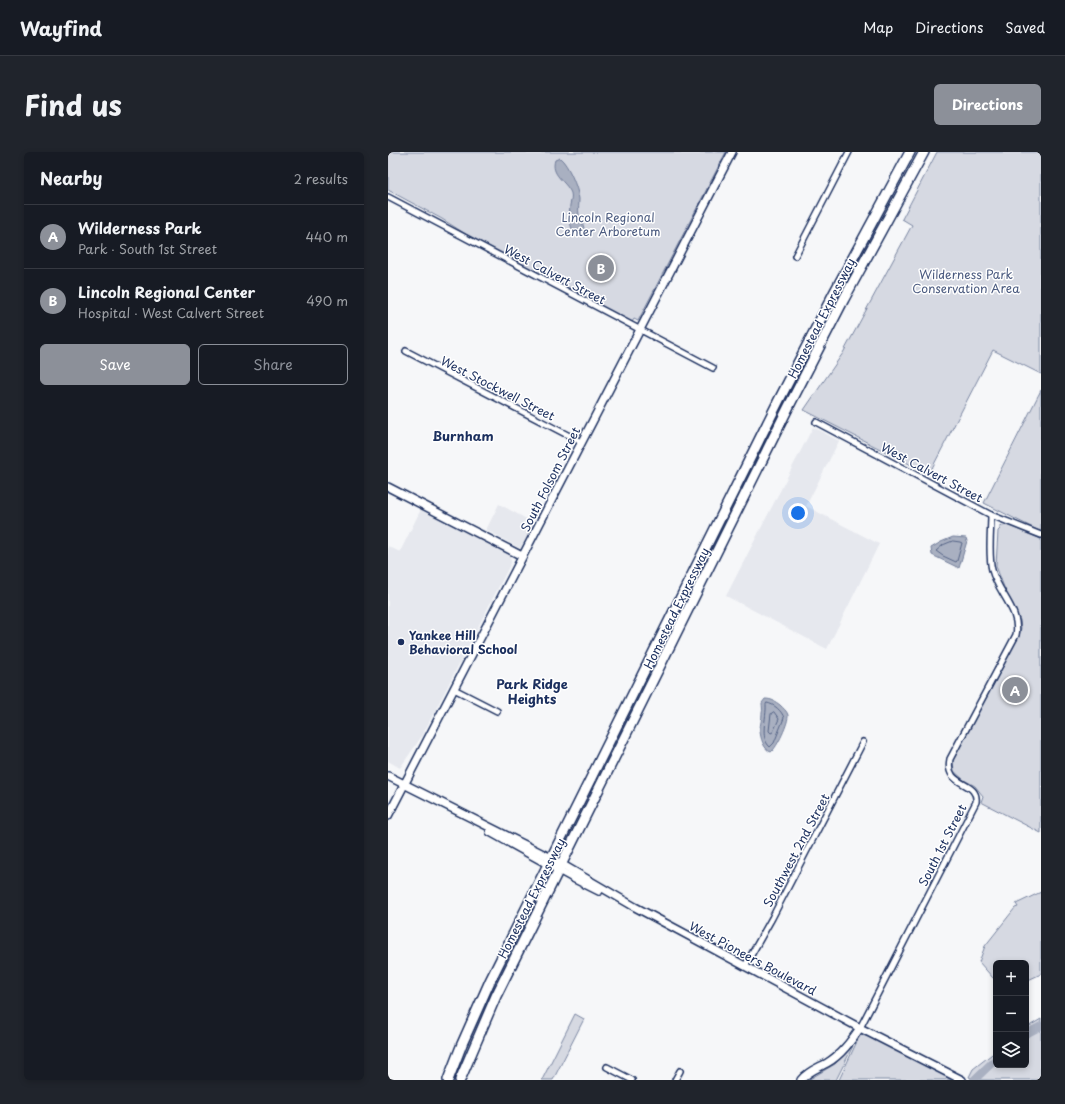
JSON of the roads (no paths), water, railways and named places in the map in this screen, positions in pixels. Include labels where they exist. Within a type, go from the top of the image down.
[{"type":"highway","name":"Homestead Expressway","points":[[448,1080],[490,981],[781,396],[834,293],[910,152]]},
{"type":"highway","name":"Homestead Expressway","points":[[460,1080],[496,996],[792,401],[844,299],[924,152]]},
{"type":"main road","name":"South Folsom Street","points":[[388,816],[732,152]]},
{"type":"main road","points":[[388,487],[522,556]]},
{"type":"main road","name":"West Pioneers Boulevard","points":[[388,776],[550,861],[560,868],[860,1028],[960,1079]]},
{"type":"main road","name":"South 1st Street","points":[[801,1080],[812,1070],[828,1063],[837,1056],[860,1028]]},
{"type":"street","points":[[795,256],[849,152]]},
{"type":"street","name":"West Calvert Street","points":[[388,197],[713,368]]},
{"type":"street","name":"West Stockwell Street","points":[[406,351],[581,442]]},
{"type":"street","name":"West Calvert Street","points":[[816,422],[991,514],[1041,536]]},
{"type":"street","name":"South 1st Street","points":[[860,1028],[976,802],[977,797],[973,790],[952,776],[949,768],[950,759],[1016,635],[1017,630],[1015,616],[1001,592],[992,571],[990,562],[991,514]]},
{"type":"street","points":[[454,689],[497,711]]},
{"type":"street","name":"Southwest 2nd Street","points":[[744,966],[774,914],[863,742]]},
{"type":"street","points":[[607,1067],[632,1080]]},
{"type":"street","points":[[675,1080],[680,1071]]},
{"type":"water","points":[[560,158],[569,171],[577,189],[579,199],[579,215],[584,230],[584,233],[581,235],[574,233],[572,230],[570,223],[571,193],[555,170],[555,160]]},
{"type":"water","points":[[953,537],[966,538],[967,541],[959,568],[932,555],[931,548]]},
{"type":"water","points":[[765,699],[775,701],[787,712],[788,715],[787,723],[782,735],[771,752],[764,746],[760,733],[762,703]]},
{"type":"waterway","points":[[1029,1032],[1041,1026]]},
{"type":"waterway","points":[[974,1080],[993,1062]]},
{"type":"place","name":"Lincoln Regional Center","points":[[601,268]]},
{"type":"place","name":"Yankee Hill Behavioral School","points":[[401,642]]},
{"type":"place","name":"Wilderness Park","points":[[1015,690]]},
{"type":"district","name":"Burnham","points":[[463,435]]},
{"type":"district","name":"Park Ridge Heights","points":[[532,690]]},
{"type":"park label","name":"Lincoln Regional Center Arboretum","points":[[608,224]]},
{"type":"park label","name":"Wilderness Park Conservation Area","points":[[966,281]]}]
